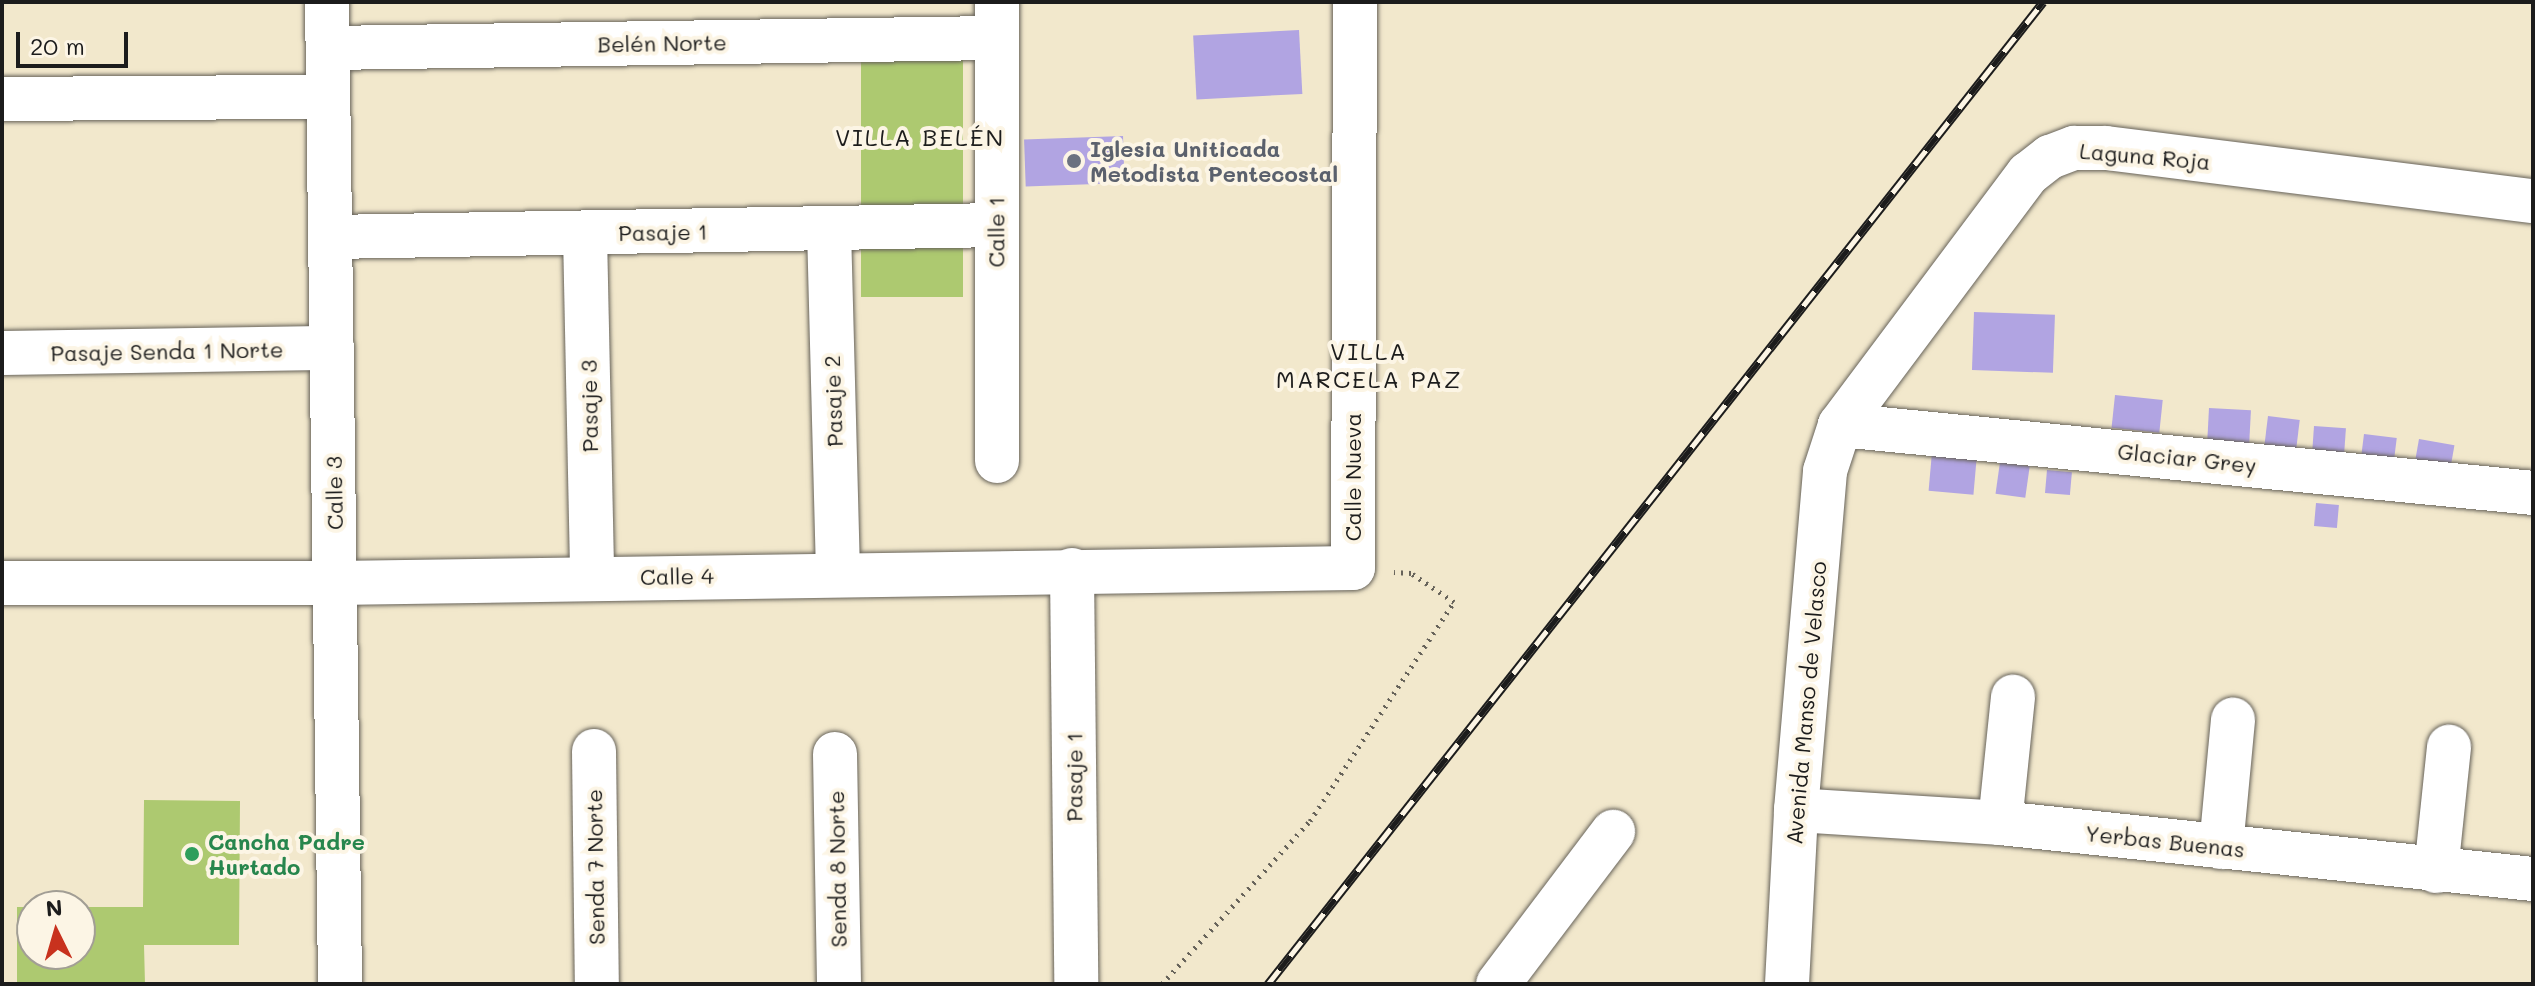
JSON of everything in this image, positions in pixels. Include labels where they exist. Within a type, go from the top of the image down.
[{"type":"street","name":"Calle 3","points":[[327,2],[340,984]]},
{"type":"street","name":"Calle Nueva","points":[[1353,568],[1355,2]]},
{"type":"street","name":"Belén Norte","points":[[328,48],[996,20]]},
{"type":"street","name":"Calle 1","points":[[996,20],[997,461]]},
{"type":"street","points":[[2,99],[328,97]]},
{"type":"street","name":"Laguna Roja","points":[[1840,425],[2014,191],[2050,157],[2074,148],[2106,148],[2533,201]]},
{"type":"street","name":"Pasaje 1","points":[[331,237],[996,225]]},
{"type":"street","name":"Pasaje 2","points":[[829,229],[838,574]]},
{"type":"street","name":"Pasaje 3","points":[[585,234],[592,578]]},
{"type":"street","name":"Pasaje Senda 1 Norte","points":[[2,353],[332,348]]},
{"type":"street","name":"Glaciar Grey","points":[[1840,425],[2533,493]]},
{"type":"street","name":"Avenida Manso de Velasco","points":[[1787,984],[1796,810],[1825,471],[1840,425]]},
{"type":"street","name":"Calle 4","points":[[2,583],[335,583],[1353,568]]},
{"type":"street","name":"Pasaje 1","points":[[1072,570],[1076,984]]},
{"type":"street","points":[[2000,823],[2013,697]]},
{"type":"street","points":[[2221,847],[2233,720]]},
{"type":"street","points":[[2436,871],[2449,747]]},
{"type":"street","name":"Senda 7 Norte","points":[[594,751],[597,984]]},
{"type":"street","name":"Senda 8 Norte","points":[[835,754],[839,984]]},
{"type":"street","name":"Yerbas Buenas","points":[[1796,810],[2000,823],[2533,879]]},
{"type":"street","points":[[1498,984],[1613,832]]},
{"type":"path","points":[[1162,984],[1310,821],[1454,602],[1411,573],[1353,568]]},
{"type":"green space","points":[[861,52],[963,52],[963,297],[861,297]]},
{"type":"green space","name":"Cancha Padre Hurtado","points":[[144,800],[240,801],[239,945],[144,945],[145,984],[17,984],[17,970],[96,970],[96,907],[143,907]]},
{"type":"building","points":[[1299,30],[1302,94],[1196,99],[1193,36]]},
{"type":"building","name":"Iglesia Uniticada Metodista Pentecostal","points":[[1123,136],[1125,183],[1026,186],[1024,139]]},
{"type":"building","points":[[1974,312],[2055,315],[2053,373],[1972,370]]},
{"type":"building","points":[[2115,395],[2163,400],[2159,433],[2112,428]]},
{"type":"building","points":[[2209,408],[2251,410],[2249,446],[2207,444]]},
{"type":"building","points":[[2268,416],[2300,420],[2296,453],[2264,449]]},
{"type":"building","points":[[2314,426],[2346,428],[2344,459],[2312,457]]},
{"type":"building","points":[[2364,434],[2397,438],[2393,466],[2361,462]]},
{"type":"building","points":[[2419,439],[2454,445],[2450,470],[2415,464]]},
{"type":"building","points":[[1932,452],[1977,456],[1973,495],[1929,491]]},
{"type":"building","points":[[2000,462],[2030,466],[2025,498],[1996,494]]},
{"type":"building","points":[[2047,470],[2072,472],[2070,495],[2045,493]]},
{"type":"building","points":[[2316,503],[2339,505],[2337,528],[2314,526]]},
{"type":"railway","points":[[1268,984],[2043,2]]},
{"type":"place","name":"Iglesia Uniticada Metodista Pentecostal","points":[[1074,161]]},
{"type":"place","name":"Cancha Padre Hurtado","points":[[192,854]]},
{"type":"district","name":"VILLA BELÉN","points":[[920,137]]},
{"type":"district","name":"VILLA MARCELA PAZ","points":[[1369,365]]}]
